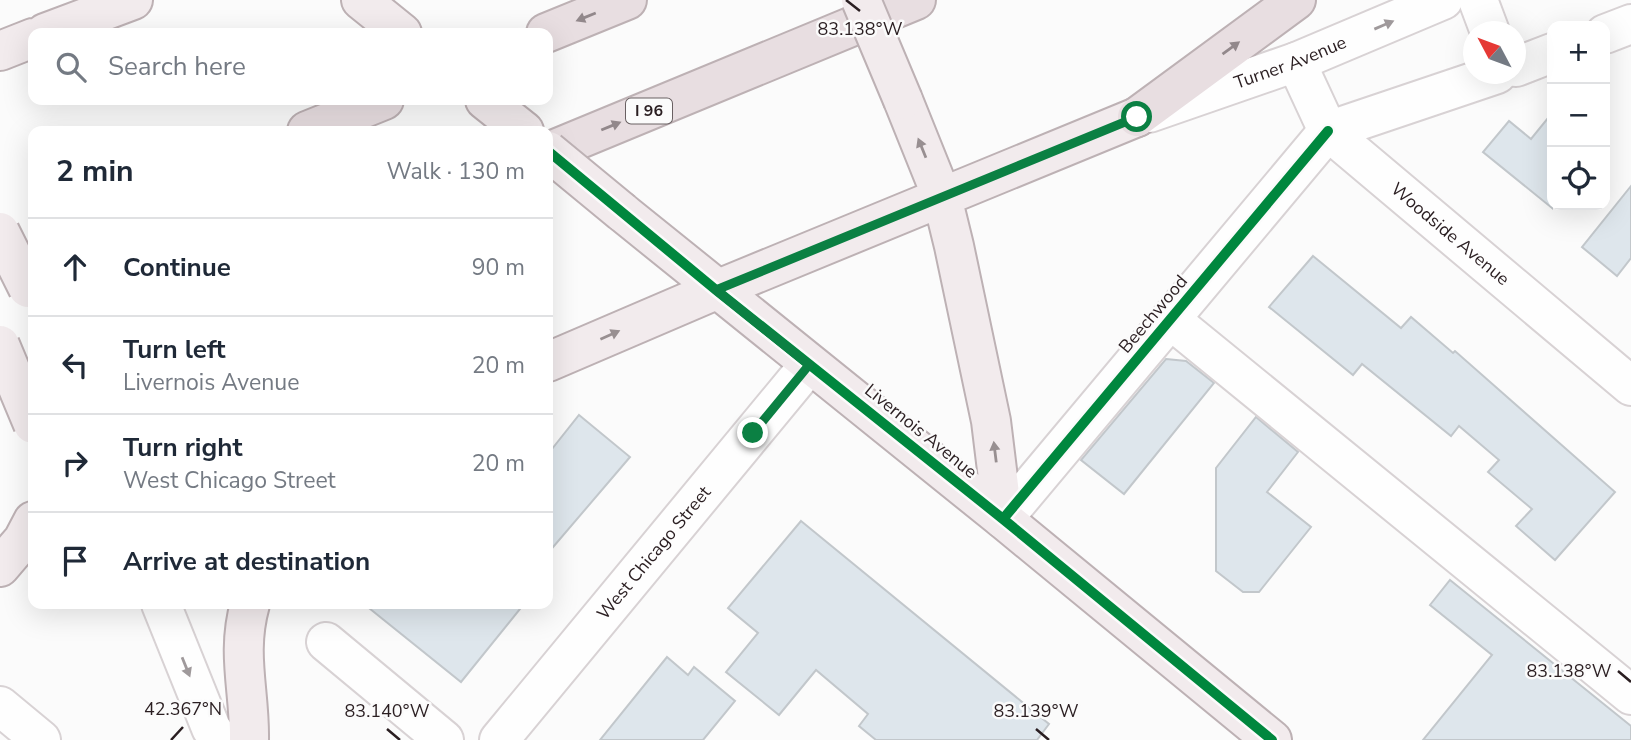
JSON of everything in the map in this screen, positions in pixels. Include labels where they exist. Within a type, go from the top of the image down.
[{"type":"highway","points":[[553,30],[627,0]]},
{"type":"highway","name":"I 96","points":[[553,150],[916,0]]},
{"type":"highway","points":[[1137,117],[1296,0]]},
{"type":"highway","points":[[319,126],[372,105]]},
{"type":"highway","points":[[0,257],[28,245]]},
{"type":"highway","points":[[0,379],[28,367]]},
{"type":"main road","points":[[64,28],[133,0]]},
{"type":"main road","points":[[861,0],[942,197],[991,421],[1003,519]]},
{"type":"main road","points":[[491,105],[518,126]]},
{"type":"main road","points":[[553,360],[1137,117]]},
{"type":"main road","name":"Livernois Avenue","points":[[553,156],[1272,740]]},
{"type":"main road","points":[[0,232],[28,289]]},
{"type":"main road","points":[[0,345],[28,412]]},
{"type":"main road","points":[[0,567],[28,530]]},
{"type":"main road","points":[[0,576],[28,565]]},
{"type":"main road","points":[[248,609],[244,624],[242,653],[250,715],[249,740]]},
{"type":"street","name":"Turner Avenue","points":[[1137,117],[1296,62],[1443,0]]},
{"type":"street","points":[[1478,0],[1486,21]]},
{"type":"street","points":[[1526,63],[1547,55]]},
{"type":"street","name":"Woodside Avenue","points":[[1296,62],[1328,131],[1631,386]]},
{"type":"street","points":[[1328,131],[1467,84]]},
{"type":"street","name":"Beechwood","points":[[1003,519],[1328,131]]},
{"type":"street","points":[[1171,320],[1631,695]]},
{"type":"street","name":"West Chicago Street","points":[[499,740],[809,365]]},
{"type":"street","points":[[163,609],[211,728],[219,740]]},
{"type":"street","points":[[326,642],[444,740]]},
{"type":"street","points":[[0,706],[41,740]]},
{"type":"building","points":[[1547,119],[1547,204],[1483,152],[1509,121],[1531,139]]},
{"type":"building","points":[[1631,186],[1631,258],[1617,276],[1582,247]]},
{"type":"building","points":[[1313,256],[1401,328],[1411,317],[1453,353],[1455,351],[1615,492],[1555,560],[1516,526],[1532,509],[1488,472],[1499,460],[1459,426],[1451,436],[1362,364],[1353,375],[1269,307]]},
{"type":"building","points":[[1166,359],[1186,361],[1214,383],[1124,494],[1081,460]]},
{"type":"building","points":[[579,415],[630,457],[553,547],[553,448]]},
{"type":"building","points":[[1256,417],[1298,452],[1267,492],[1311,527],[1259,592],[1243,592],[1216,571],[1216,468]]},
{"type":"building","points":[[801,521],[1049,724],[1037,740],[876,740],[859,726],[868,714],[816,670],[779,715],[726,672],[758,633],[728,608]]},
{"type":"building","points":[[1450,580],[1631,726],[1631,740],[1423,740],[1492,655],[1430,605]]},
{"type":"building","points":[[370,609],[520,609],[461,682]]},
{"type":"building","points":[[667,657],[688,675],[694,667],[735,701],[703,740],[600,740]]},
{"type":"cycle path","points":[[1003,519],[1328,131]]},
{"type":"cycle path","points":[[553,155],[1272,740]]},
{"type":"route","points":[[753,433],[809,365],[716,290],[1137,117]]}]
